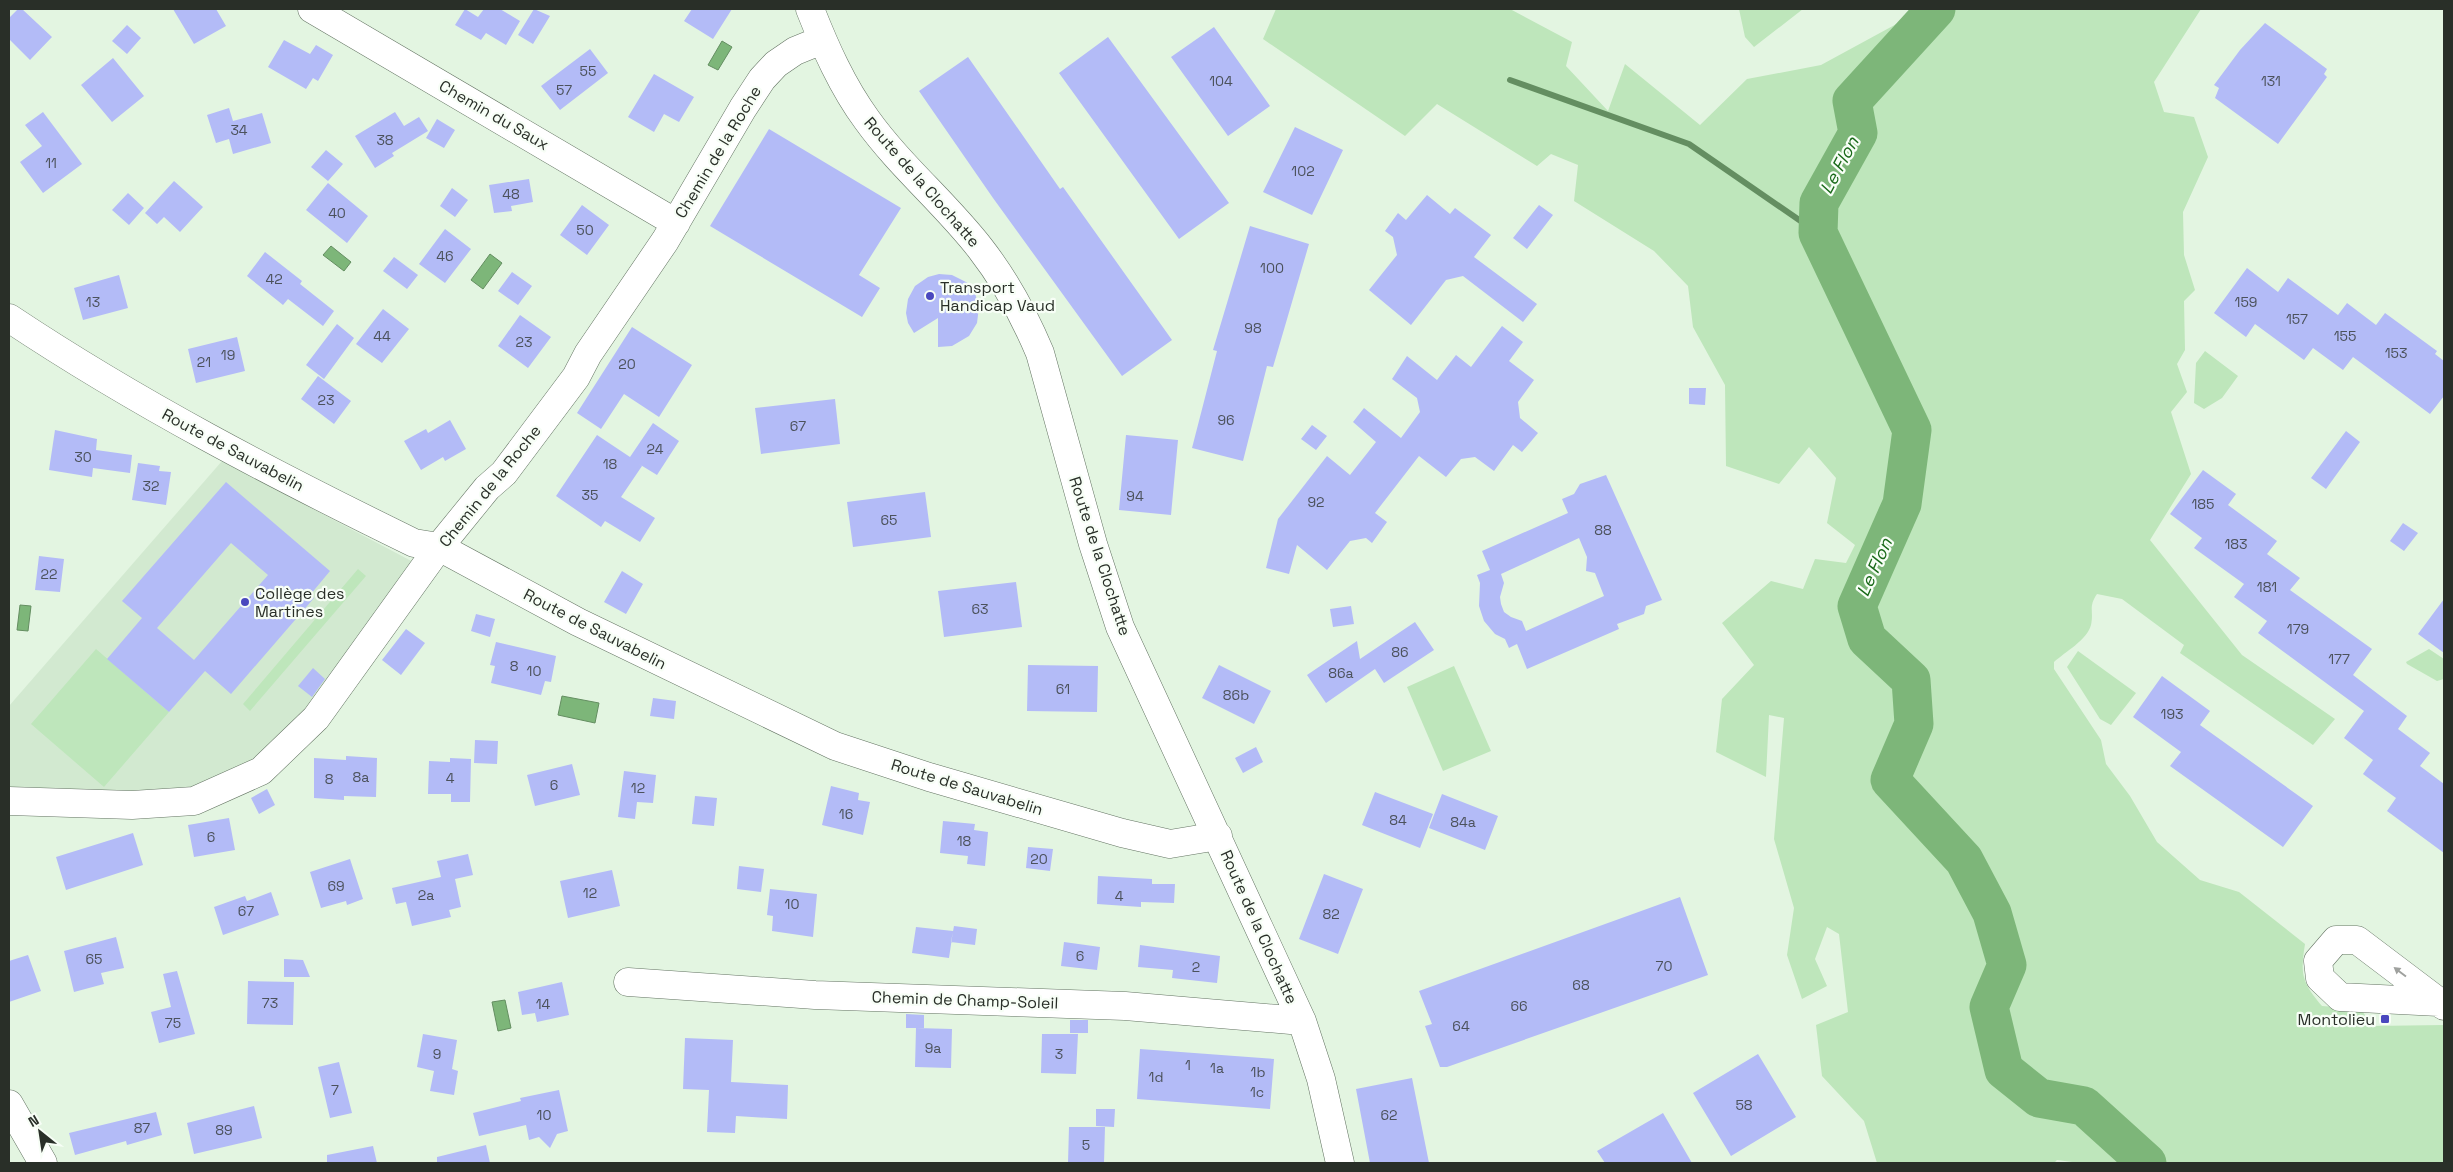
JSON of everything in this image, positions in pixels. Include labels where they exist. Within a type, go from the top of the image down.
[{"type":"street","name":"Chemin du Saux","points":[[312,9],[676,223]]},
{"type":"street","name":"Route de la Clochatte","points":[[810,9],[841,81],[866,119],[979,247],[1006,284],[1027,323],[1040,353],[1093,544],[1120,627],[1302,1021],[1321,1079],[1340,1163]]},
{"type":"street","name":"Chemin de la Roche","points":[[9,801],[132,805],[194,801],[261,771],[316,718],[439,547],[487,488],[504,473],[576,377],[588,354],[676,223],[743,108],[762,80],[776,64],[795,51],[822,40]]},
{"type":"street","name":"Route de Sauvabelin","points":[[9,318],[127,393],[242,456],[414,543],[439,547],[578,622],[834,746],[929,777],[1170,844],[1218,836]]},
{"type":"street","name":"Chemin de Champ-Soleil","points":[[628,982],[815,995],[1125,1006],[1302,1021]]},
{"type":"street","points":[[9,1104],[43,1163]]},
{"type":"shaded area","points":[[1276,9],[1510,9],[1572,42],[1566,66],[1608,111],[1625,64],[1700,125],[1747,79],[1821,65],[1924,9],[2201,9],[2154,82],[2164,112],[2194,117],[2208,157],[2183,212],[2184,255],[2195,290],[2184,301],[2185,350],[2177,364],[2187,392],[2171,412],[2191,474],[2150,540],[2242,655],[2335,719],[2313,745],[2180,653],[2184,645],[2122,599],[2097,594],[2093,602],[2092,620],[2089,630],[2080,641],[2054,662],[2054,669],[2101,740],[2106,764],[2130,796],[2157,842],[2200,880],[2239,892],[2305,944],[2304,978],[2310,991],[2322,1006],[2361,1009],[2372,1026],[2444,1025],[2444,1163],[2080,1163],[2057,1160],[2054,1163],[1877,1163],[1864,1121],[1822,1076],[1816,1025],[1848,1012],[1839,934],[1827,927],[1815,959],[1827,986],[1802,999],[1787,955],[1794,908],[1774,839],[1784,718],[1769,715],[1766,777],[1716,752],[1722,699],[1754,665],[1722,623],[1771,581],[1803,589],[1815,559],[1846,563],[1855,545],[1827,523],[1836,478],[1809,447],[1779,484],[1726,466],[1725,385],[1693,327],[1688,286],[1654,251],[1574,201],[1578,165],[1551,154],[1537,166],[1437,104],[1405,136],[1263,39]]},
{"type":"shaded area","points":[[1739,9],[1803,9],[1754,47],[1745,37]]},
{"type":"shaded area","points":[[722,41],[732,47],[718,70],[708,65]]},
{"type":"shaded area","points":[[331,246],[351,262],[344,271],[323,255]]},
{"type":"shaded area","points":[[490,254],[502,263],[483,289],[471,280]]},
{"type":"shaded area","points":[[2205,351],[2238,376],[2222,398],[2204,409],[2194,403],[2196,363]]},
{"type":"shaded area","name":"Collège des Martines","points":[[222,461],[417,564],[277,749],[174,797],[9,792],[9,706]]},
{"type":"shaded area","points":[[358,569],[366,576],[250,711],[243,704]]},
{"type":"shaded area","points":[[20,605],[31,606],[28,631],[17,630]]},
{"type":"shaded area","points":[[96,649],[169,712],[104,787],[31,724]]},
{"type":"shaded area","points":[[2429,649],[2444,659],[2444,679],[2437,681],[2406,662]]},
{"type":"shaded area","points":[[2078,651],[2136,693],[2111,725],[2100,719],[2067,667]]},
{"type":"shaded area","points":[[1454,666],[1491,751],[1443,771],[1407,687]]},
{"type":"shaded area","points":[[562,696],[599,703],[595,723],[558,715]]},
{"type":"shaded area","points":[[505,1000],[511,1028],[498,1031],[492,1002]]},
{"type":"building","points":[[18,9],[22,9],[52,37],[30,60],[9,39],[9,18]]},
{"type":"building","points":[[173,9],[216,9],[226,26],[194,44]]},
{"type":"building","points":[[465,9],[478,17],[484,9],[500,9],[520,21],[506,45],[486,33],[481,40],[455,25]]},
{"type":"building","points":[[534,9],[550,16],[533,44],[518,35]]},
{"type":"building","points":[[692,9],[732,9],[713,39],[684,21]]},
{"type":"building","points":[[2265,23],[2327,69],[2324,74],[2327,77],[2278,144],[2215,98],[2219,88],[2214,85],[2240,50]]},
{"type":"building","points":[[127,25],[141,38],[127,54],[112,41]]},
{"type":"building","points":[[1214,27],[1270,106],[1228,136],[1171,57]]},
{"type":"building","points":[[1108,37],[1229,203],[1179,239],[1059,73]]},
{"type":"building","points":[[284,40],[310,54],[316,45],[333,55],[318,81],[313,78],[306,89],[268,67]]},
{"type":"building","points":[[590,49],[608,73],[560,110],[541,86]]},
{"type":"building","points":[[968,57],[1060,189],[1063,187],[1172,340],[1122,376],[993,198],[919,91]]},
{"type":"building","points":[[113,58],[144,96],[112,122],[81,85]]},
{"type":"building","points":[[654,74],[694,97],[679,122],[664,114],[654,132],[628,117]]},
{"type":"building","points":[[229,108],[233,121],[262,113],[271,143],[233,154],[229,139],[216,143],[207,115]]},
{"type":"building","points":[[43,112],[82,164],[43,193],[20,162],[42,146],[25,125]]},
{"type":"building","points":[[395,112],[404,126],[419,117],[428,131],[392,153],[394,156],[375,168],[355,136]]},
{"type":"building","points":[[437,119],[455,130],[444,148],[426,138]]},
{"type":"building","points":[[1295,127],[1343,150],[1312,215],[1263,192]]},
{"type":"building","points":[[769,129],[901,208],[859,275],[880,288],[862,317],[710,226]]},
{"type":"building","points":[[326,150],[343,164],[328,181],[311,167]]},
{"type":"building","points":[[529,179],[533,202],[511,206],[512,211],[494,213],[489,185]]},
{"type":"building","points":[[174,181],[203,207],[180,232],[164,217],[157,224],[145,213]]},
{"type":"building","points":[[328,183],[368,216],[347,243],[306,210]]},
{"type":"building","points":[[452,188],[468,200],[455,217],[440,206]]},
{"type":"building","points":[[128,193],[144,208],[129,225],[112,210]]},
{"type":"building","points":[[1427,195],[1450,214],[1455,208],[1491,235],[1474,257],[1537,304],[1523,322],[1463,276],[1446,280],[1411,325],[1369,290],[1397,255],[1393,237],[1385,231],[1398,213],[1406,220]]},
{"type":"building","points":[[582,205],[609,225],[587,255],[560,235]]},
{"type":"building","points":[[1539,205],[1553,215],[1527,249],[1513,238]]},
{"type":"building","points":[[1250,226],[1309,244],[1273,367],[1267,366],[1243,461],[1192,448],[1217,351],[1213,350]]},
{"type":"building","points":[[445,229],[471,249],[445,283],[419,264]]},
{"type":"building","points":[[265,252],[302,281],[300,284],[334,311],[323,326],[288,299],[283,305],[247,276]]},
{"type":"building","points":[[394,257],[418,275],[407,289],[383,271]]},
{"type":"building","points":[[2247,268],[2278,292],[2288,278],[2338,315],[2347,303],[2376,325],[2385,313],[2437,351],[2435,354],[2444,361],[2444,396],[2430,414],[2353,357],[2343,370],[2313,348],[2304,360],[2255,324],[2246,337],[2214,313]]},
{"type":"building","points":[[512,272],[532,286],[518,305],[498,291]]},
{"type":"building","points":[[939,274],[952,275],[966,282],[974,290],[979,307],[977,323],[969,336],[952,346],[938,347],[938,318],[914,333],[908,323],[906,313],[908,299],[915,286],[928,277]]},
{"type":"building","points":[[119,275],[128,308],[83,320],[74,288]]},
{"type":"building","points":[[383,309],[409,329],[382,363],[356,344]]},
{"type":"building","points":[[520,315],[551,337],[528,368],[498,346]]},
{"type":"building","points":[[337,324],[354,338],[324,379],[306,365]]},
{"type":"building","points":[[1502,326],[1523,342],[1509,361],[1534,380],[1518,402],[1520,418],[1538,433],[1522,452],[1513,445],[1494,471],[1475,457],[1461,459],[1446,477],[1419,456],[1375,513],[1387,522],[1372,543],[1366,538],[1350,541],[1327,570],[1297,545],[1289,574],[1266,568],[1278,519],[1327,456],[1350,475],[1376,442],[1353,422],[1364,408],[1401,438],[1420,412],[1417,398],[1392,379],[1407,356],[1437,380],[1456,355],[1471,367]]},
{"type":"building","points":[[632,327],[692,365],[659,417],[624,394],[601,429],[577,413]]},
{"type":"building","points":[[237,337],[245,371],[196,383],[188,349]]},
{"type":"building","points":[[318,376],[351,401],[334,424],[301,399]]},
{"type":"building","points":[[1689,388],[1706,388],[1705,405],[1689,404]]},
{"type":"building","points":[[835,399],[840,444],[761,454],[755,408]]},
{"type":"building","points":[[450,420],[466,449],[445,461],[443,457],[421,470],[404,441],[426,429],[428,433]]},
{"type":"building","points":[[653,423],[679,441],[657,475],[639,464],[642,466],[621,497],[655,518],[640,542],[605,521],[601,527],[556,496],[597,435],[630,457]]},
{"type":"building","points":[[1312,425],[1327,436],[1316,450],[1301,439]]},
{"type":"building","points":[[55,430],[97,439],[96,450],[132,455],[130,473],[93,468],[92,477],[49,470]]},
{"type":"building","points":[[2346,431],[2360,442],[2326,489],[2311,478]]},
{"type":"building","points":[[1126,435],[1178,440],[1171,515],[1119,510]]},
{"type":"building","points":[[138,463],[160,466],[159,471],[171,472],[166,505],[132,500]]},
{"type":"building","points":[[2203,470],[2236,494],[2228,505],[2277,541],[2267,554],[2300,578],[2290,590],[2372,649],[2353,675],[2407,716],[2398,729],[2430,753],[2420,766],[2444,784],[2444,853],[2387,811],[2396,798],[2363,774],[2373,760],[2344,738],[2364,711],[2258,633],[2267,621],[2234,597],[2244,584],[2194,548],[2202,538],[2170,514]]},
{"type":"building","points":[[1606,475],[1662,600],[1646,606],[1644,614],[1617,624],[1619,629],[1527,669],[1517,644],[1509,648],[1505,639],[1495,634],[1484,621],[1479,606],[1480,583],[1477,575],[1490,570],[1482,551],[1568,513],[1562,499],[1574,494],[1580,484]],"holes":[[[1579,538],[1587,557],[1586,571],[1595,573],[1604,596],[1526,631],[1522,621],[1504,612],[1500,597],[1504,583],[1501,574]]]},
{"type":"building","points":[[226,482],[330,571],[310,595],[314,598],[231,694],[205,671],[169,712],[107,659],[142,618],[122,601]],"holes":[[[231,543],[268,575],[194,660],[157,628]]]},
{"type":"building","points":[[925,492],[931,537],[853,547],[847,502]]},
{"type":"building","points":[[2403,523],[2418,533],[2404,551],[2390,541]]},
{"type":"building","points":[[39,556],[64,559],[60,592],[35,590]]},
{"type":"building","points":[[622,571],[643,584],[626,614],[604,602]]},
{"type":"building","points":[[1016,582],[1022,627],[944,637],[938,591]]},
{"type":"building","points":[[2444,599],[2444,653],[2418,634]]},
{"type":"building","points":[[1351,606],[1354,624],[1333,627],[1330,609]]},
{"type":"building","points":[[476,614],[495,619],[490,637],[471,631]]},
{"type":"building","points":[[1415,622],[1434,650],[1384,683],[1375,669],[1326,703],[1307,675],[1357,641],[1360,659]]},
{"type":"building","points":[[406,629],[425,643],[401,675],[382,660]]},
{"type":"building","points":[[496,642],[556,656],[551,682],[545,681],[541,695],[491,683],[495,666],[490,665]]},
{"type":"building","points":[[1028,665],[1098,666],[1097,712],[1027,711]]},
{"type":"building","points":[[1219,665],[1271,691],[1254,724],[1202,698]]},
{"type":"building","points":[[313,668],[325,679],[312,697],[298,686]]},
{"type":"building","points":[[2162,676],[2210,711],[2200,725],[2313,806],[2283,847],[2170,766],[2181,752],[2133,717]]},
{"type":"building","points":[[653,698],[676,701],[674,719],[650,716]]},
{"type":"building","points":[[475,740],[498,741],[497,764],[474,763]]},
{"type":"building","points":[[1256,747],[1263,762],[1243,773],[1235,758]]},
{"type":"building","points":[[346,756],[377,758],[376,797],[344,796],[344,800],[314,798],[314,758],[346,760]]},
{"type":"building","points":[[450,758],[471,759],[470,802],[451,802],[451,794],[428,794],[429,761],[450,762]]},
{"type":"building","points":[[572,764],[580,795],[535,806],[527,775]]},
{"type":"building","points":[[624,771],[656,775],[653,803],[637,802],[635,819],[618,817]]},
{"type":"building","points":[[831,786],[859,793],[858,800],[870,802],[863,835],[822,825]]},
{"type":"building","points":[[267,789],[275,805],[259,814],[251,798]]},
{"type":"building","points":[[1375,792],[1433,814],[1420,848],[1362,825]]},
{"type":"building","points":[[1442,794],[1498,816],[1485,850],[1429,828]]},
{"type":"building","points":[[695,796],[717,798],[714,826],[692,824]]},
{"type":"building","points":[[229,818],[235,850],[194,857],[188,825]]},
{"type":"building","points":[[943,821],[975,824],[974,830],[988,832],[985,866],[967,864],[968,856],[940,853]]},
{"type":"building","points":[[133,833],[143,865],[66,890],[56,857]]},
{"type":"building","points":[[1028,847],[1053,849],[1050,871],[1026,868]]},
{"type":"building","points":[[468,854],[473,875],[455,879],[461,907],[449,910],[451,917],[412,926],[406,902],[396,904],[392,888],[441,877],[437,861]]},
{"type":"building","points":[[350,859],[363,899],[347,905],[346,901],[321,908],[310,872]]},
{"type":"building","points":[[739,866],[764,869],[761,892],[737,889]]},
{"type":"building","points":[[612,870],[620,906],[568,918],[560,881]]},
{"type":"building","points":[[1324,874],[1363,889],[1338,954],[1299,939]]},
{"type":"building","points":[[1098,876],[1152,879],[1152,884],[1175,884],[1174,903],[1141,902],[1141,907],[1097,904]]},
{"type":"building","points":[[770,889],[817,894],[813,937],[772,931],[773,916],[767,915]]},
{"type":"building","points":[[271,892],[279,915],[223,935],[214,907],[245,896],[247,901]]},
{"type":"building","points":[[1680,897],[1708,975],[1447,1067],[1440,1067],[1425,1026],[1432,1024],[1419,991]]},
{"type":"building","points":[[954,926],[977,929],[975,945],[951,942]]},
{"type":"building","points":[[916,927],[953,931],[949,958],[912,953]]},
{"type":"building","points":[[116,937],[124,968],[101,973],[104,984],[74,992],[64,951]]},
{"type":"building","points":[[1064,942],[1100,947],[1097,970],[1061,966]]},
{"type":"building","points":[[1140,945],[1220,956],[1217,983],[1172,978],[1173,970],[1138,967]]},
{"type":"building","points":[[28,955],[41,991],[9,1002],[9,961]]},
{"type":"building","points":[[284,959],[303,960],[310,977],[284,977]]},
{"type":"building","points":[[177,971],[195,1034],[159,1043],[151,1012],[171,1007],[163,974]]},
{"type":"building","points":[[248,981],[294,982],[293,1025],[247,1024]]},
{"type":"building","points":[[562,982],[569,1015],[537,1022],[535,1013],[522,1015],[518,992]]},
{"type":"building","points":[[906,1014],[924,1015],[924,1028],[906,1028]]},
{"type":"building","points":[[1070,1020],[1088,1020],[1088,1033],[1070,1033]]},
{"type":"building","points":[[916,1028],[952,1029],[951,1068],[915,1067]]},
{"type":"building","points":[[423,1034],[457,1040],[452,1069],[458,1071],[454,1095],[430,1091],[434,1071],[417,1067]]},
{"type":"building","points":[[1042,1034],[1078,1034],[1076,1074],[1041,1073]]},
{"type":"building","points":[[685,1038],[733,1040],[731,1082],[788,1085],[787,1119],[736,1116],[735,1133],[707,1132],[709,1090],[683,1089]]},
{"type":"building","points":[[1140,1049],[1274,1059],[1270,1109],[1137,1099]]},
{"type":"building","points":[[1758,1054],[1796,1117],[1731,1156],[1693,1093]]},
{"type":"building","points":[[339,1062],[352,1113],[330,1118],[318,1067]]},
{"type":"building","points":[[1412,1078],[1429,1163],[1370,1163],[1356,1089]]},
{"type":"building","points":[[559,1090],[568,1131],[557,1134],[550,1148],[539,1137],[529,1140],[526,1125],[479,1136],[473,1113],[521,1101],[520,1098]]},
{"type":"building","points":[[254,1106],[262,1138],[194,1154],[187,1123]]},
{"type":"building","points":[[1096,1109],[1115,1109],[1114,1127],[1096,1126]]},
{"type":"building","points":[[156,1112],[162,1135],[127,1145],[126,1141],[75,1155],[69,1133]]},
{"type":"building","points":[[1663,1113],[1692,1163],[1605,1163],[1597,1151]]},
{"type":"building","points":[[1069,1127],[1105,1127],[1104,1163],[1068,1163]]},
{"type":"building","points":[[486,1145],[490,1163],[437,1163],[437,1157]]},
{"type":"building","points":[[373,1146],[377,1163],[327,1163],[327,1155]]},
{"type":"waterway","name":"Le Flon","points":[[1936,9],[1852,101],[1858,133],[1819,203],[1818,233],[1912,430],[1902,504],[1857,606],[1867,639],[1911,680],[1914,724],[1890,780],[1964,860],[1992,913],[2007,965],[1989,1007],[2004,1070],[2039,1098],[2084,1106],[2147,1163]]},
{"type":"waterway","points":[[1510,80],[1689,144],[1818,233]]},
{"type":"place","name":"Transport Handicap Vaud","points":[[930,296]]},
{"type":"place","name":"Collège des Martines","points":[[245,602]]},
{"type":"place","name":"Montolieu","points":[[2385,1019]]}]
